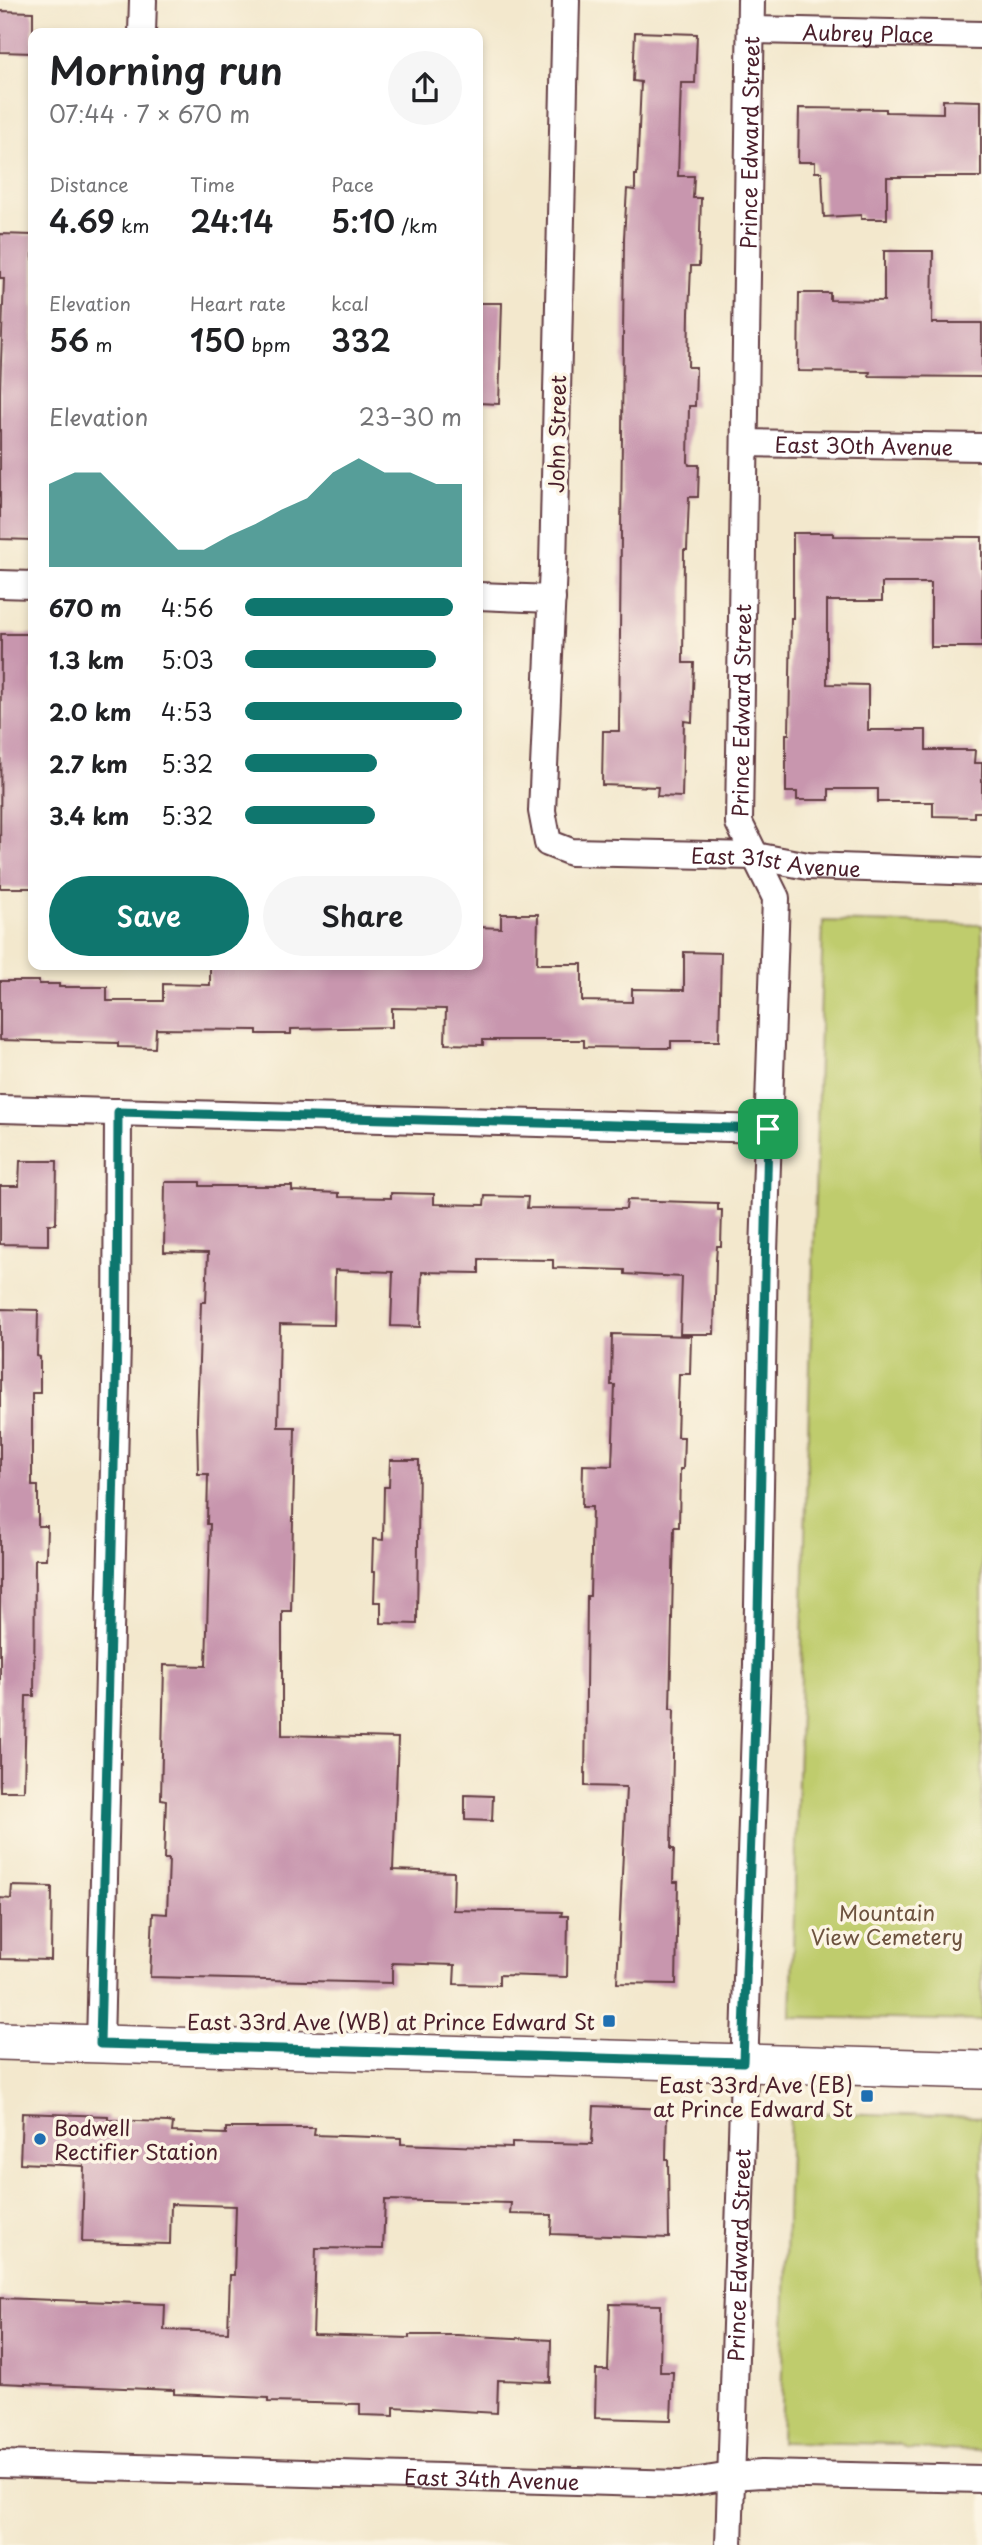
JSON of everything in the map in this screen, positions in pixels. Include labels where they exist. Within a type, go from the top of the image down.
[{"type":"street","points":[[142,28],[144,0]]},
{"type":"street","name":"John Street","points":[[566,0],[552,599],[542,811],[548,843],[571,852]]},
{"type":"street","name":"Prince Edward Street","points":[[729,2545],[757,1651],[768,1129],[776,898],[739,823],[751,0]]},
{"type":"street","name":"Aubrey Place","points":[[752,30],[982,35]]},
{"type":"street","name":"East 30th Avenue","points":[[745,443],[982,447]]},
{"type":"street","points":[[0,584],[28,585]]},
{"type":"street","points":[[483,596],[552,599]]},
{"type":"street","name":"East 31st Avenue","points":[[571,852],[755,856],[808,866],[982,872]]},
{"type":"street","points":[[0,1109],[768,1129]]},
{"type":"street","points":[[100,2044],[117,1342],[118,1112]]},
{"type":"street","points":[[0,2041],[982,2070]]},
{"type":"street","name":"East 34th Avenue","points":[[0,2464],[680,2484],[762,2474],[982,2479]]},
{"type":"green space","name":"Mountain View Cemetery","points":[[823,921],[982,925],[982,2021],[791,2017]]},
{"type":"green space","points":[[790,2112],[982,2117],[982,2451],[907,2449],[898,2444],[781,2442]]},
{"type":"building","points":[[0,11],[33,12],[33,28],[28,28],[28,53],[0,52]]},
{"type":"building","points":[[635,32],[697,34],[695,83],[681,83],[678,176],[694,176],[693,198],[701,198],[699,266],[691,266],[689,313],[688,367],[696,367],[695,406],[689,406],[688,462],[689,465],[699,465],[698,497],[689,497],[687,550],[684,550],[683,663],[694,663],[692,722],[684,721],[682,797],[657,796],[658,787],[602,785],[603,731],[619,731],[624,238],[627,189],[635,190],[637,175],[641,82],[633,81]]},
{"type":"building","points":[[943,100],[981,101],[981,177],[887,177],[887,219],[861,219],[861,215],[824,217],[822,172],[815,172],[815,162],[798,162],[799,108],[943,113]]},
{"type":"building","points":[[0,234],[28,235],[28,540],[0,539],[0,389],[4,278],[0,278]]},
{"type":"building","points":[[884,251],[933,251],[932,323],[982,323],[982,377],[869,376],[870,372],[798,371],[799,293],[830,293],[830,300],[884,301]]},
{"type":"building","points":[[483,303],[502,303],[499,404],[483,403]]},
{"type":"building","points":[[793,533],[833,533],[833,536],[982,537],[982,647],[931,647],[931,583],[882,583],[882,601],[827,601],[827,684],[868,685],[868,730],[926,730],[926,750],[975,750],[974,763],[982,763],[982,812],[974,812],[974,817],[933,816],[933,802],[878,802],[878,789],[829,789],[829,800],[797,800],[797,792],[786,792],[786,734],[789,734],[793,618]]},
{"type":"building","points":[[1,634],[28,634],[28,888],[0,888]]},
{"type":"building","points":[[501,914],[538,914],[537,964],[582,964],[582,1001],[632,1002],[632,989],[684,990],[684,952],[721,953],[719,1041],[671,1041],[671,1048],[584,1047],[584,1040],[483,1040],[483,1045],[445,1044],[446,1009],[392,1008],[392,1027],[291,1029],[291,1034],[257,1034],[257,1030],[156,1029],[155,1048],[118,1047],[118,1043],[0,1040],[0,981],[39,981],[39,984],[59,984],[59,987],[107,987],[107,1001],[163,1001],[163,984],[210,985],[210,970],[483,970],[483,927],[501,928]]},
{"type":"building","points":[[20,1161],[57,1161],[56,1224],[48,1224],[48,1245],[0,1244],[0,1186],[19,1186]]},
{"type":"building","points":[[165,1182],[200,1182],[200,1186],[292,1186],[292,1191],[339,1193],[339,1197],[391,1198],[391,1193],[434,1194],[434,1204],[484,1205],[485,1196],[528,1197],[527,1208],[626,1209],[627,1200],[718,1203],[718,1210],[722,1210],[721,1246],[717,1246],[716,1261],[714,1334],[680,1334],[682,1277],[625,1274],[625,1270],[553,1268],[553,1260],[479,1259],[479,1273],[422,1272],[420,1327],[391,1326],[393,1272],[335,1270],[334,1325],[280,1324],[278,1427],[295,1427],[291,1611],[282,1611],[282,1735],[398,1738],[393,1870],[454,1872],[453,1910],[562,1912],[561,1916],[568,1916],[567,1977],[499,1975],[499,1985],[454,1984],[455,1965],[392,1963],[392,1983],[150,1977],[153,1913],[167,1914],[169,1859],[164,1859],[166,1800],[161,1799],[164,1665],[206,1666],[210,1524],[207,1524],[208,1474],[198,1474],[197,1421],[201,1302],[206,1302],[208,1253],[164,1252]]},
{"type":"building","points":[[0,1309],[38,1310],[37,1356],[40,1357],[40,1393],[32,1393],[32,1486],[38,1486],[38,1526],[47,1526],[46,1559],[35,1559],[34,1696],[26,1696],[24,1791],[0,1791]]},
{"type":"building","points":[[612,1334],[691,1336],[690,1374],[679,1374],[677,1437],[684,1437],[683,1469],[680,1469],[679,1527],[674,1527],[670,1709],[674,1709],[671,1849],[674,1849],[673,1882],[678,1882],[676,1984],[617,1983],[626,1787],[585,1786],[587,1596],[590,1596],[592,1507],[582,1507],[583,1465],[612,1466],[615,1385],[611,1385]]},
{"type":"building","points":[[390,1460],[419,1460],[417,1624],[381,1623],[381,1602],[374,1602],[373,1539],[383,1540],[384,1487],[389,1487]]},
{"type":"building","points":[[465,1795],[493,1796],[492,1821],[465,1820]]},
{"type":"building","points":[[12,1886],[52,1887],[51,1960],[0,1959],[0,1898],[11,1899]]},
{"type":"building","points":[[594,2106],[667,2109],[669,2238],[551,2234],[552,2215],[510,2214],[511,2203],[385,2200],[383,2249],[316,2248],[313,2335],[409,2338],[409,2335],[457,2335],[551,2340],[550,2382],[498,2380],[497,2413],[394,2407],[394,2416],[360,2415],[360,2404],[268,2402],[268,2398],[174,2394],[174,2390],[0,2383],[0,2298],[165,2304],[164,2330],[228,2332],[230,2275],[234,2275],[236,2206],[171,2204],[170,2244],[82,2242],[84,2166],[20,2163],[22,2113],[108,2116],[108,2120],[168,2122],[173,2123],[172,2132],[226,2134],[226,2128],[315,2128],[314,2135],[401,2138],[401,2144],[512,2148],[512,2142],[592,2144]]},
{"type":"building","points":[[610,2304],[661,2305],[660,2372],[673,2372],[671,2420],[595,2418],[596,2370],[608,2370]]},
{"type":"place","name":"East 33rd Ave (WB) at Prince Edward St","points":[[609,2021]]},
{"type":"place","name":"East 33rd Ave (EB) at Prince Edward St","points":[[867,2096]]},
{"type":"place","name":"Bodwell Rectifier Station","points":[[40,2139]]},
{"type":"route","points":[[118,1112],[768,1129],[757,1664],[743,2062],[100,2044],[117,1342],[118,1112]]}]
